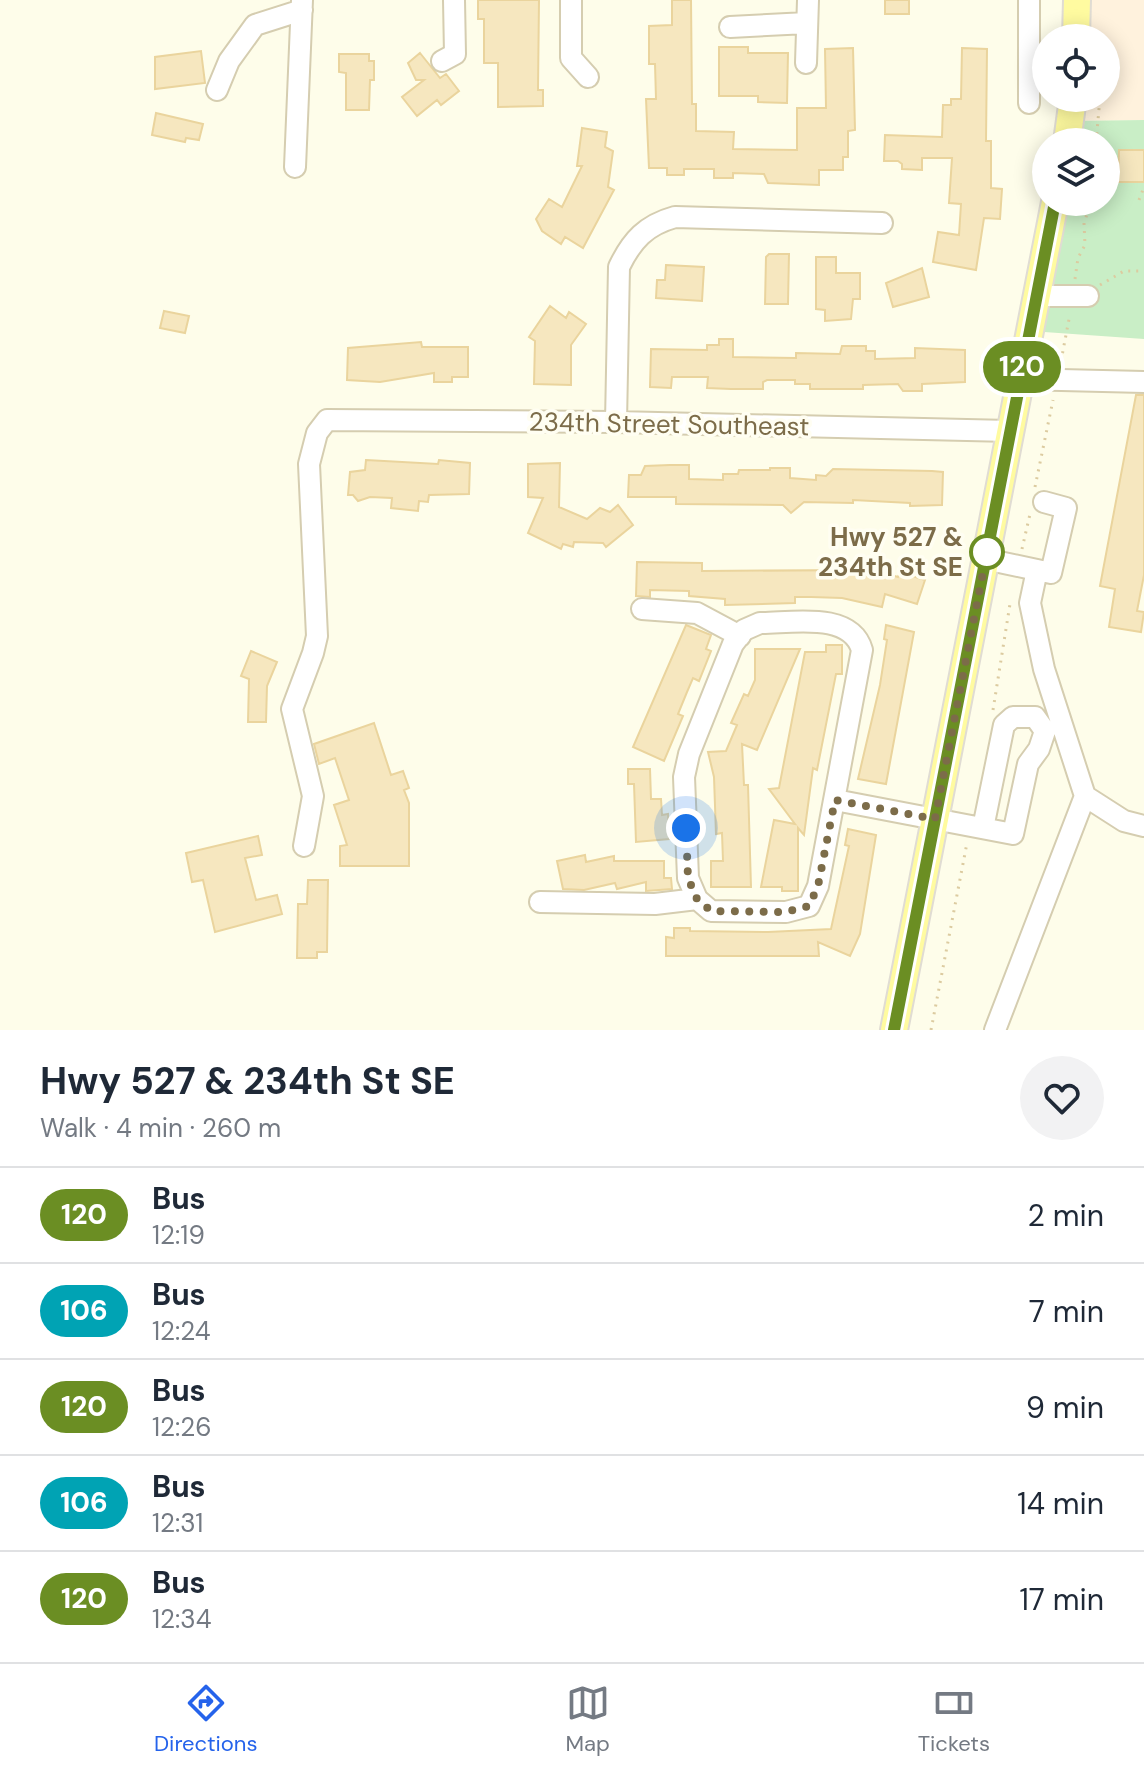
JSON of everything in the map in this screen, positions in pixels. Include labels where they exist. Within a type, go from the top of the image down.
[{"type":"main road","points":[[1076,24],[1077,0]]},
{"type":"main road","points":[[894,1030],[1052,216]]},
{"type":"street","points":[[442,61],[455,54],[454,0]]},
{"type":"street","points":[[571,0],[571,58],[588,77]]},
{"type":"street","points":[[806,63],[808,0]]},
{"type":"street","points":[[1029,0],[1029,103]]},
{"type":"street","points":[[217,90],[229,61],[255,25],[302,5],[295,167]]},
{"type":"street","points":[[730,27],[807,23]]},
{"type":"street","points":[[616,422],[619,267],[638,236],[656,222],[675,217],[882,223]]},
{"type":"street","points":[[1037,296],[1084,290]]},
{"type":"street","points":[[1020,379],[1144,382]]},
{"type":"street","name":"234th Street Southeast","points":[[304,846],[312,814],[312,784],[292,709],[317,636],[309,464],[317,433],[327,420],[616,422],[1010,431]]},
{"type":"street","points":[[985,559],[1051,573],[1066,508],[1037,498]]},
{"type":"street","points":[[995,1030],[1085,796],[1044,669],[1030,603],[1028,568]]},
{"type":"street","points":[[642,609],[697,613],[742,633]]},
{"type":"street","points":[[760,623],[831,624],[847,628],[858,637],[862,650],[818,886],[809,906],[786,912],[711,911],[697,899],[688,878],[684,777],[694,741],[733,644],[742,633],[760,623]]},
{"type":"street","points":[[835,800],[1013,834],[1028,764],[1043,741],[1045,731],[1035,717],[1013,717],[1004,725],[977,827]]},
{"type":"street","points":[[1085,796],[1124,821],[1144,826]]},
{"type":"street","points":[[540,902],[655,904],[697,899]]},
{"type":"path","points":[[1139,200],[1144,187]]},
{"type":"path","points":[[1028,568],[1057,381],[1084,290],[1076,275],[1078,258],[1085,245],[1086,216]]},
{"type":"path","points":[[1084,290],[1124,271],[1144,271]]},
{"type":"path","points":[[1076,275],[1084,290]]},
{"type":"path","points":[[992,714],[1011,601]]},
{"type":"path","points":[[931,1030],[977,827]]},
{"type":"shaded area","points":[[1078,0],[1144,0],[1144,120],[1071,121],[1072,112],[1120,112],[1120,24],[1077,24]]},
{"type":"green space","points":[[1144,120],[1144,339],[1030,331],[1052,216],[1120,216],[1120,128],[1070,128],[1071,121]]},
{"type":"building","points":[[478,0],[539,0],[538,90],[543,90],[543,106],[498,107],[498,63],[484,63],[484,19],[478,19]]},
{"type":"building","points":[[672,0],[691,0],[692,104],[696,104],[696,131],[734,132],[733,149],[797,150],[797,108],[826,108],[825,49],[853,48],[855,130],[848,131],[848,157],[843,157],[843,170],[819,170],[819,185],[768,183],[764,174],[733,173],[733,178],[714,178],[714,169],[684,169],[684,175],[667,175],[667,168],[649,168],[646,99],[656,99],[655,64],[649,64],[649,26],[672,25]]},
{"type":"building","points":[[885,0],[909,0],[909,14],[885,14]]},
{"type":"building","points":[[719,47],[748,47],[748,53],[788,53],[787,103],[758,102],[758,96],[719,96]]},
{"type":"building","points":[[962,48],[987,49],[986,141],[991,141],[991,188],[1002,189],[1000,219],[984,218],[976,270],[933,262],[938,232],[959,235],[961,204],[949,203],[952,158],[922,158],[922,170],[902,169],[898,161],[884,161],[885,135],[942,137],[943,105],[951,105],[951,99],[961,99]]},
{"type":"building","points":[[201,51],[205,83],[155,89],[155,57]]},
{"type":"building","points":[[420,53],[440,78],[446,74],[459,91],[441,105],[437,100],[417,116],[402,97],[424,80],[416,80],[408,63]]},
{"type":"building","points":[[339,54],[369,54],[369,61],[374,61],[369,110],[346,110],[346,73],[339,72]]},
{"type":"building","points":[[156,113],[203,124],[199,140],[186,138],[185,142],[152,135]]},
{"type":"building","points":[[582,128],[607,132],[605,147],[613,151],[608,187],[614,190],[583,248],[565,237],[561,244],[542,231],[536,219],[549,199],[562,207],[582,166],[577,166]]},
{"type":"building","points":[[1120,150],[1144,150],[1144,182],[1120,182]]},
{"type":"building","points":[[769,254],[789,254],[788,304],[765,304],[766,257]]},
{"type":"building","points":[[816,257],[836,257],[836,273],[860,273],[860,299],[853,299],[851,319],[825,321],[825,310],[816,309]]},
{"type":"building","points":[[666,265],[704,267],[702,301],[656,298],[657,280],[665,280]]},
{"type":"building","points":[[922,268],[929,297],[893,307],[886,283]]},
{"type":"building","points":[[550,306],[566,318],[569,312],[586,324],[571,345],[571,385],[534,384],[535,341],[529,337]]},
{"type":"building","points":[[164,311],[189,316],[185,333],[160,328]]},
{"type":"building","points":[[719,339],[733,339],[733,357],[796,358],[796,353],[840,354],[842,346],[866,346],[866,351],[875,351],[875,359],[915,358],[915,348],[965,350],[965,382],[922,384],[922,391],[903,391],[898,384],[863,385],[863,389],[810,389],[810,384],[795,384],[795,380],[767,380],[763,382],[763,389],[731,389],[707,388],[708,377],[672,377],[671,388],[650,387],[651,349],[707,350],[707,345],[719,345]]},
{"type":"building","points":[[421,342],[422,347],[468,347],[468,377],[452,377],[452,382],[434,382],[434,373],[380,382],[347,380],[348,348]]},
{"type":"building","points":[[1136,395],[1144,395],[1144,575],[1137,611],[1144,612],[1141,632],[1109,627],[1115,589],[1100,586]]},
{"type":"building","points":[[366,460],[470,463],[469,494],[429,495],[428,502],[419,501],[418,511],[391,508],[392,498],[370,497],[358,501],[353,495],[348,495],[350,472],[365,470]]},
{"type":"building","points":[[560,463],[559,507],[587,519],[600,508],[610,512],[618,505],[633,525],[606,547],[603,543],[574,542],[573,547],[563,544],[561,549],[528,533],[543,498],[528,497],[528,464]]},
{"type":"building","points":[[689,465],[689,479],[723,480],[723,474],[770,468],[790,468],[790,478],[816,480],[816,475],[826,476],[833,469],[943,472],[942,505],[910,506],[910,503],[853,500],[853,503],[804,502],[791,513],[783,505],[676,504],[676,497],[628,497],[629,475],[641,475],[645,466]]},
{"type":"building","points":[[637,562],[702,563],[702,571],[862,570],[863,567],[898,577],[900,572],[925,580],[917,604],[885,594],[882,607],[842,598],[811,597],[795,597],[795,603],[725,605],[725,599],[689,596],[689,591],[650,590],[650,597],[636,596]]},
{"type":"building","points":[[686,625],[711,635],[706,649],[711,651],[699,681],[693,678],[687,692],[678,714],[683,716],[664,761],[633,747]]},
{"type":"building","points":[[886,625],[914,632],[886,784],[858,779],[880,685],[887,640],[884,639]]},
{"type":"building","points":[[826,645],[842,645],[842,674],[836,674],[817,770],[813,768],[804,835],[798,828],[798,891],[761,887],[774,820],[795,824],[769,789],[779,788],[805,652],[826,652]]},
{"type":"building","points":[[755,649],[800,649],[757,750],[742,744],[744,785],[748,785],[751,887],[711,887],[711,861],[723,861],[722,833],[716,834],[714,777],[708,752],[726,751],[737,725],[731,723],[744,694],[748,696],[755,680]]},
{"type":"building","points":[[251,651],[277,662],[267,686],[266,722],[248,722],[249,679],[241,676]]},
{"type":"building","points":[[374,723],[391,775],[403,771],[409,788],[404,790],[409,803],[409,866],[340,866],[340,846],[347,845],[334,805],[349,800],[335,758],[319,764],[314,744]]},
{"type":"building","points":[[628,769],[650,769],[651,799],[661,799],[662,815],[668,814],[669,839],[636,842],[634,784],[628,784]]},
{"type":"building","points":[[848,829],[876,835],[860,934],[850,956],[818,942],[819,956],[666,956],[666,937],[674,938],[674,928],[768,932],[831,929],[849,846],[845,845]]},
{"type":"building","points":[[258,836],[262,855],[245,858],[256,900],[277,895],[282,914],[215,932],[203,880],[192,882],[186,853]]},
{"type":"building","points":[[585,855],[586,862],[614,856],[614,861],[664,861],[664,878],[671,878],[672,889],[646,891],[646,882],[617,889],[615,883],[584,890],[563,889],[557,861]]},
{"type":"building","points":[[308,880],[328,880],[327,952],[317,952],[317,958],[297,958],[298,904],[307,904]]},
{"type":"bus line","name":"120","points":[[894,1030],[1052,216]]},
{"type":"place","name":"Hwy 527 & 234th St SE","points":[[987,552]]},
{"type":"route","points":[[686,828],[688,878],[697,899],[711,911],[786,912],[809,906],[818,886],[835,800],[935,819],[987,552]]}]
